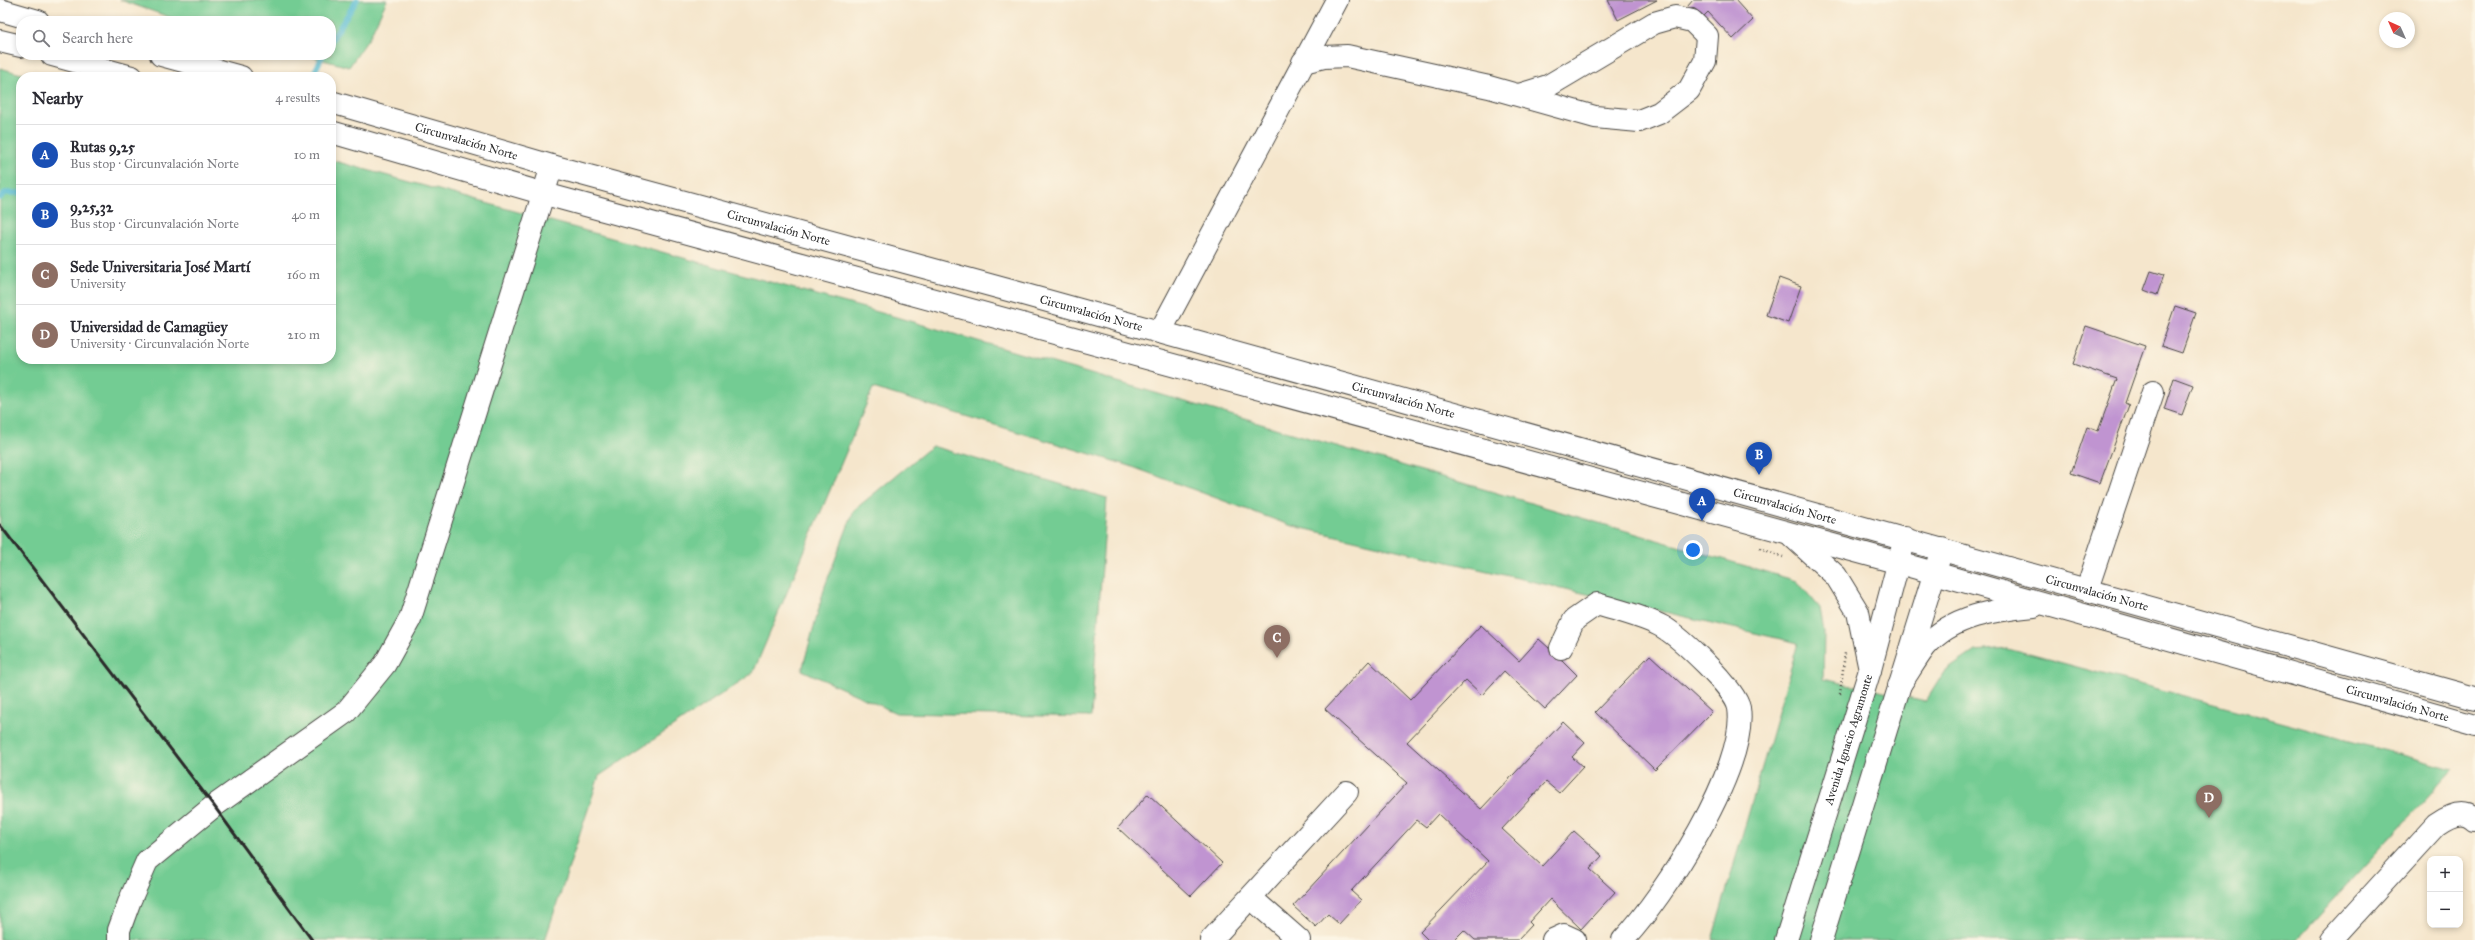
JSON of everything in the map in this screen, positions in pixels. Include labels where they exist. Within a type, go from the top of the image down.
[{"type":"main road","points":[[1160,332],[1337,0]]},
{"type":"main road","points":[[2,9],[23,16]]},
{"type":"main road","points":[[1303,62],[1324,57],[1347,56],[1519,95],[1596,117],[1639,121],[1659,113],[1690,90],[1705,60],[1707,36],[1692,21],[1675,17],[1654,23],[1548,86],[1519,95]]},
{"type":"main road","points":[[0,41],[16,45]]},
{"type":"main road","points":[[70,60],[114,72]]},
{"type":"main road","points":[[180,60],[223,72]]},
{"type":"main road","name":"Circunvalación Norte","points":[[336,103],[552,166],[1905,538],[2475,698]]},
{"type":"main road","name":"Circunvalación Norte","points":[[336,133],[545,194],[1790,533],[2475,725]]},
{"type":"main road","points":[[119,940],[119,930],[147,861],[214,806],[346,712],[385,664],[410,619],[545,194],[552,166]]},
{"type":"main road","points":[[2087,589],[2153,392]]},
{"type":"main road","points":[[1790,533],[1836,576],[1858,612],[1870,670]]},
{"type":"main road","name":"Avenida Ignacio Agramonte","points":[[1786,940],[1870,670],[1905,538]]},
{"type":"main road","points":[[1821,940],[1942,549]]},
{"type":"main road","points":[[1561,648],[1574,620],[1597,604],[1632,615],[1663,627],[1697,655],[1722,680],[1739,707],[1738,741],[1718,792],[1678,866],[1641,921],[1623,940]]},
{"type":"main road","points":[[1899,686],[1926,647],[1942,632],[1965,618],[2005,609],[2047,605]]},
{"type":"main road","points":[[1211,940],[1347,792]]},
{"type":"main road","points":[[2331,940],[2436,825],[2448,817],[2460,814],[2475,820]]},
{"type":"main road","points":[[1251,898],[1299,940]]},
{"type":"main road","points":[[1553,940],[1564,935],[1575,940]]},
{"type":"path","points":[[1758,547],[1786,558]]},
{"type":"path","points":[[1839,702],[1845,651]]},
{"type":"green space","points":[[120,0],[387,0],[369,38],[349,67],[323,60],[336,60],[336,16],[166,16]]},
{"type":"green space","points":[[0,68],[16,72],[16,364],[336,364],[336,161],[896,317],[1797,581],[1820,608],[1824,632],[1823,679],[1926,701],[1944,672],[1975,651],[2007,648],[2453,769],[2296,940],[1712,940],[1798,643],[1289,525],[1130,466],[873,388],[753,673],[599,776],[545,940],[0,940]]},
{"type":"green space","points":[[932,446],[1107,498],[1091,717],[896,713],[802,670],[825,586],[854,510]]},
{"type":"building","points":[[1608,0],[1657,0],[1618,20]]},
{"type":"building","points":[[1693,0],[1735,0],[1753,20],[1733,39],[1708,12],[1704,16],[1695,9],[1687,7]]},
{"type":"building","points":[[2151,271],[2164,275],[2157,295],[2144,290]]},
{"type":"building","points":[[1779,278],[1801,286],[1788,323],[1766,315]]},
{"type":"building","points":[[2175,306],[2196,313],[2182,353],[2161,346]]},
{"type":"building","points":[[2086,326],[2145,346],[2125,403],[2129,405],[2100,483],[2071,473],[2087,427],[2098,431],[2117,379],[2073,364]]},
{"type":"building","points":[[2174,378],[2193,385],[2182,415],[2164,409]]},
{"type":"building","points":[[1481,625],[1519,661],[1539,639],[1549,648],[1551,655],[1562,660],[1577,675],[1545,709],[1504,671],[1482,695],[1466,680],[1407,742],[1481,809],[1563,722],[1585,743],[1572,757],[1583,767],[1559,793],[1546,782],[1502,829],[1542,866],[1574,831],[1602,856],[1590,869],[1615,892],[1581,929],[1550,899],[1529,922],[1532,925],[1518,940],[1475,940],[1464,930],[1454,940],[1428,940],[1420,932],[1488,861],[1438,814],[1426,827],[1417,820],[1351,891],[1361,900],[1339,924],[1328,914],[1316,927],[1293,906],[1407,783],[1325,709],[1369,661],[1410,700]]},
{"type":"building","points":[[1650,655],[1712,712],[1655,770],[1595,712]]},
{"type":"building","points":[[1148,794],[1222,863],[1191,896],[1118,828]]},
{"type":"waterway","points":[[336,33],[357,0]]},
{"type":"waterway","points":[[314,72],[320,60]]},
{"type":"waterway","points":[[0,198],[5,193],[16,193]]},
{"type":"railway","points":[[0,525],[214,806],[312,940]]},
{"type":"place","name":"9,25,32","points":[[1759,475]]},
{"type":"place","name":"Rutas 9,25","points":[[1702,521]]},
{"type":"place","name":"Sede Universitaria José Martí","points":[[1277,658]]},
{"type":"place","name":"Universidad de Camagüey","points":[[2209,818]]}]
